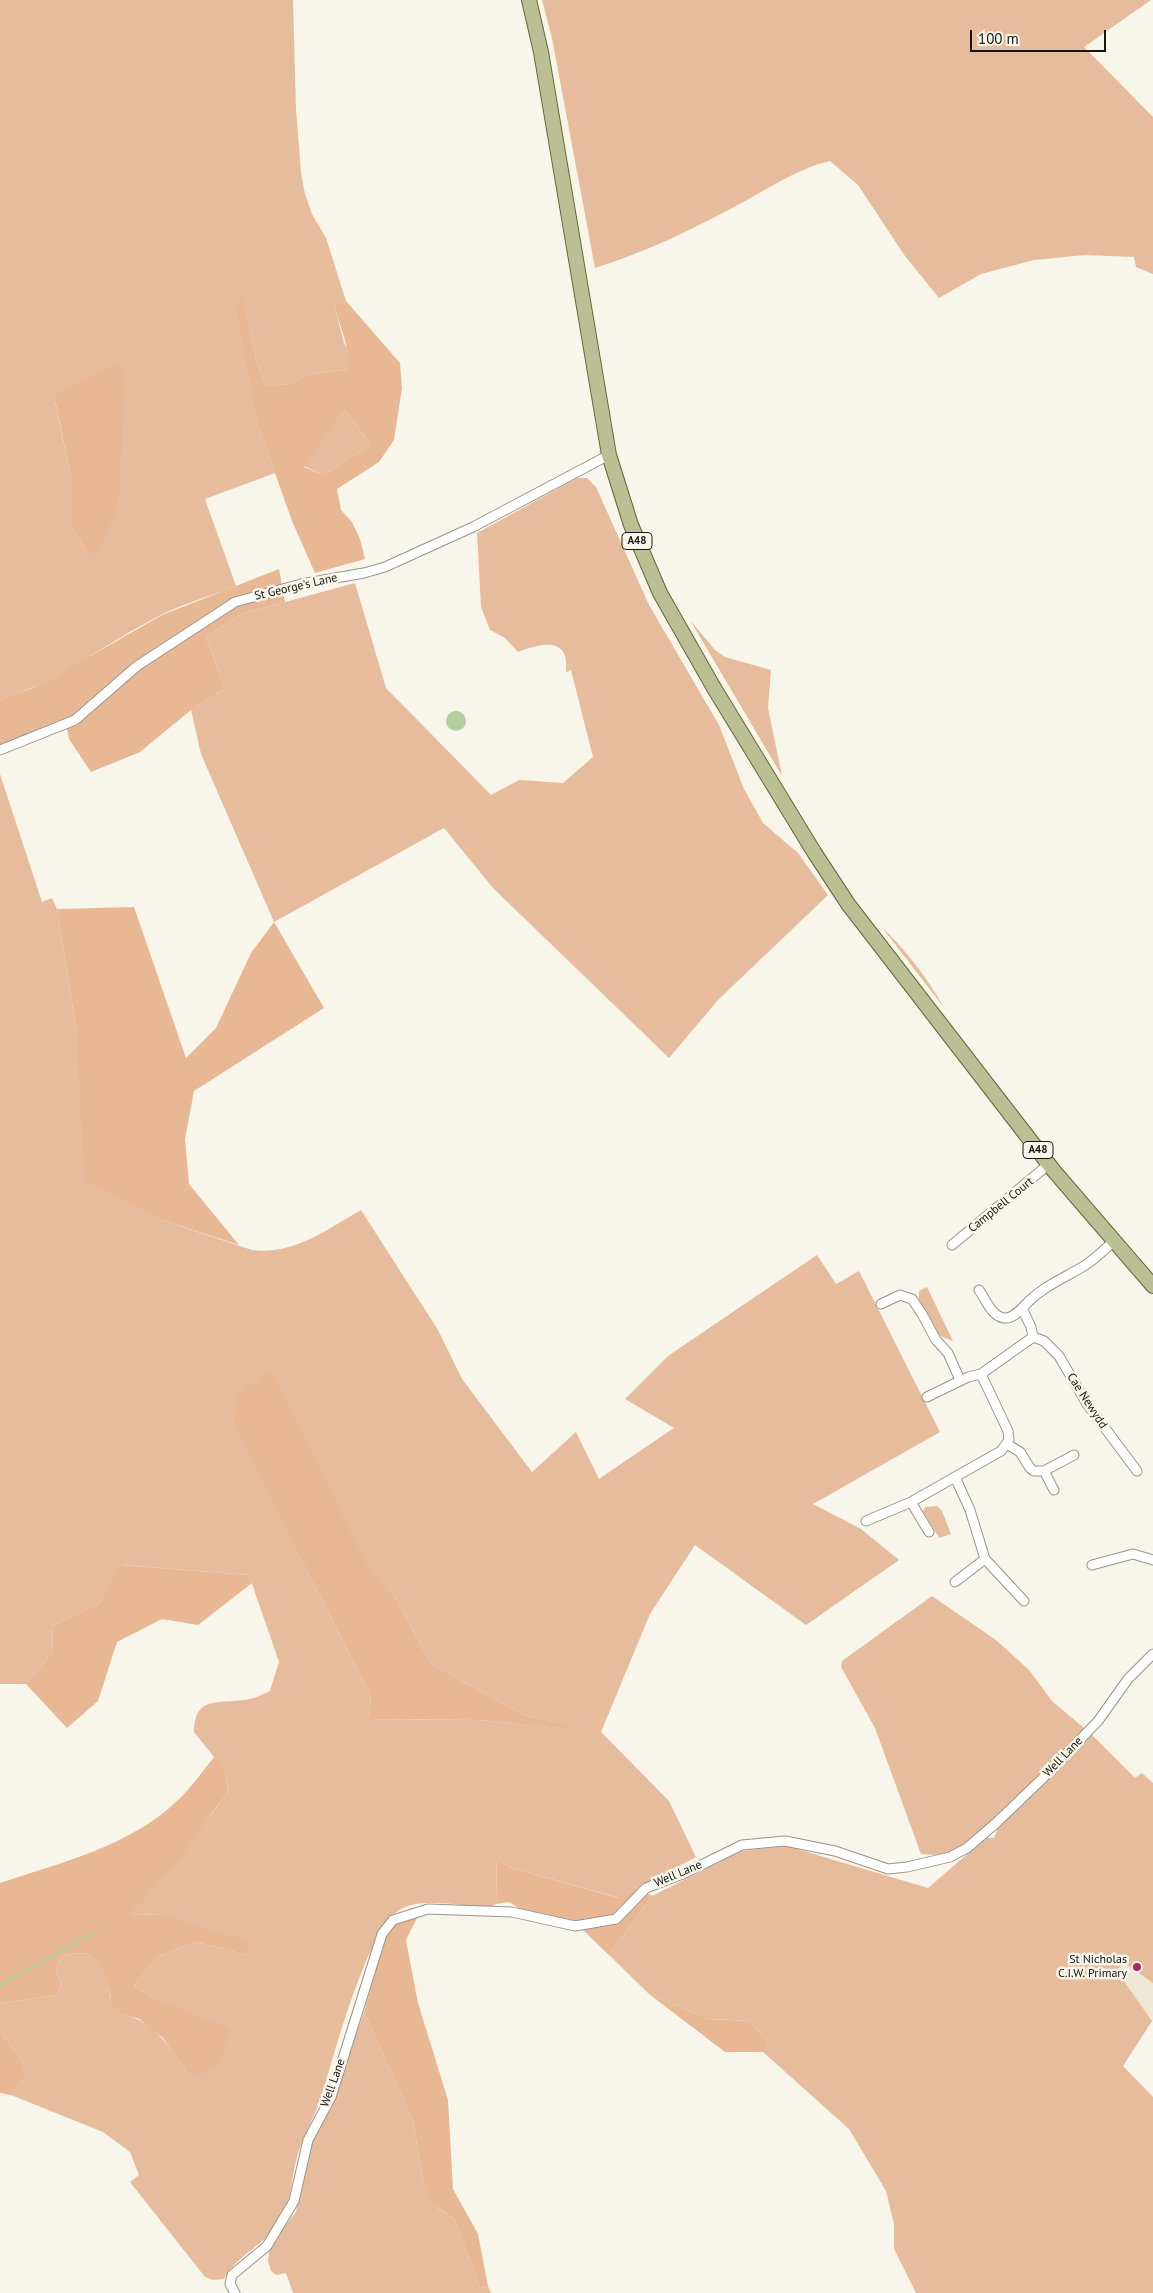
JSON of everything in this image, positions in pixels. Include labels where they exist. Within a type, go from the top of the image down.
[{"type":"main road","name":"A48","points":[[529,0],[541,52],[609,455],[642,554],[672,618],[814,852],[887,958],[1049,1164],[1113,1242],[1153,1286]]},
{"type":"street","name":"St George's Lane","points":[[0,750],[75,720],[137,666],[235,602],[301,584],[364,573],[385,567],[473,527],[609,455]]},
{"type":"street","name":"Campbell Court","points":[[952,1245],[1049,1164]]},
{"type":"street","points":[[979,1290],[998,1316],[1005,1318],[1023,1310],[1028,1302],[1048,1286],[1087,1264],[1113,1242]]},
{"type":"street","points":[[881,1304],[900,1295],[912,1300],[936,1340],[948,1353],[960,1380]]},
{"type":"street","points":[[927,1397],[960,1380],[981,1374],[1033,1337],[1031,1327],[1023,1310]]},
{"type":"street","name":"Cae Newydd","points":[[1033,1337],[1049,1344],[1059,1356],[1092,1412],[1137,1471]]},
{"type":"street","points":[[866,1521],[911,1502],[1001,1451],[1007,1444],[1010,1436],[981,1374]]},
{"type":"street","points":[[1007,1444],[1022,1454],[1030,1468],[1044,1471],[1074,1454]]},
{"type":"street","points":[[1044,1471],[1054,1490]]},
{"type":"street","points":[[955,1476],[970,1510],[985,1559],[1024,1601]]},
{"type":"street","points":[[911,1502],[929,1532]]},
{"type":"street","points":[[1092,1565],[1134,1554],[1153,1560]]},
{"type":"street","points":[[955,1582],[985,1559]]},
{"type":"street","name":"Well Lane","points":[[235,2293],[230,2284],[232,2275],[267,2246],[281,2226],[294,2201],[308,2140],[331,2096],[382,1934],[394,1920],[428,1909],[512,1912],[575,1926],[616,1919],[646,1888],[685,1873],[742,1845],[785,1841],[835,1851],[888,1869],[907,1867],[950,1857],[967,1848],[1043,1778],[1098,1721],[1128,1679],[1153,1654]]},
{"type":"shaded area","points":[[0,0],[293,0],[296,109],[301,173],[305,194],[312,214],[326,238],[346,301],[334,304],[344,343],[349,351],[349,369],[306,375],[292,384],[266,386],[256,360],[243,295],[258,425],[275,473],[205,499],[236,586],[161,615],[42,683],[0,700]],"holes":[[[54,396],[96,555],[85,550],[72,526],[72,483]]]},
{"type":"shaded area","points":[[542,0],[1151,0],[1084,47],[1153,117],[1153,274],[1136,267],[1134,257],[1085,255],[1034,260],[981,274],[939,298],[905,256],[858,185],[830,161],[805,169],[666,241],[631,256],[595,268],[552,38]]},
{"type":"shaded area","points":[[243,294],[256,360],[266,386],[292,384],[306,375],[349,369],[346,344],[334,304],[346,301],[400,363],[402,388],[394,440],[379,462],[337,489],[341,510],[352,522],[360,539],[365,559],[315,573],[292,521],[258,425],[236,305]],"holes":[[[345,410],[371,445],[323,475],[304,467]]]},
{"type":"shaded area","points":[[118,363],[125,381],[118,508],[96,556],[85,550],[72,526],[72,483],[54,395]]},
{"type":"shaded area","points":[[345,410],[371,445],[323,475],[304,466]]},
{"type":"shaded area","points":[[577,478],[587,478],[596,487],[649,605],[719,725],[744,789],[763,823],[798,853],[828,895],[718,1000],[669,1058],[493,888],[444,828],[274,922],[201,754],[191,710],[225,689],[206,637],[241,614],[355,583],[386,688],[491,795],[519,780],[563,783],[593,757],[571,670],[566,672],[566,660],[559,647],[544,645],[518,652],[505,638],[490,630],[481,607],[477,533]]},
{"type":"shaded area","points":[[279,569],[285,602],[241,614],[206,637],[225,689],[191,710],[140,752],[91,772],[69,739],[67,729],[0,755],[0,700],[30,689],[57,675],[162,615]]},
{"type":"shaded area","points":[[690,620],[715,650],[725,657],[771,670],[768,708],[782,776]]},
{"type":"shaded area","points":[[456,711],[463,714],[466,721],[463,728],[456,731],[449,728],[446,721],[449,714]]},
{"type":"shaded area","points":[[0,774],[42,902],[52,898],[57,909],[77,1034],[159,1219],[252,1250],[267,1251],[296,1245],[322,1233],[361,1210],[438,1330],[462,1379],[532,1472],[576,1432],[599,1479],[674,1428],[625,1399],[668,1356],[817,1255],[836,1284],[859,1271],[940,1432],[813,1504],[861,1529],[899,1560],[806,1625],[695,1545],[650,1614],[601,1732],[669,1801],[696,1857],[619,1898],[509,1867],[497,1858],[496,1904],[489,1908],[433,1903],[412,1905],[403,1908],[390,1919],[377,1939],[353,1995],[320,2101],[299,2150],[285,2212],[275,2229],[235,2264],[224,2279],[213,2280],[205,2277],[130,2182],[139,2175],[130,2152],[103,2132],[11,2095],[27,2076],[22,2062],[0,2030],[0,2003],[57,1995],[61,1984],[56,1970],[61,1957],[71,1953],[89,1954],[104,1968],[109,1984],[110,1996],[123,2014],[153,2029],[168,2045],[187,2072],[156,1999],[134,1986],[157,1957],[196,1942],[247,1955],[161,1915],[131,1914],[228,1793],[226,1772],[194,1732],[195,1720],[199,1712],[203,1707],[210,1704],[248,1699],[270,1691],[279,1662],[249,1575],[122,1565],[99,1604],[52,1626],[53,1651],[26,1684],[0,1684]],"holes":[[[271,1370],[371,1573],[395,1597],[431,1664],[524,1715],[595,1731],[479,1720],[369,1719],[371,1696],[294,1546]]]},
{"type":"shaded area","points":[[134,907],[186,1058],[216,1028],[251,953],[274,922],[324,1008],[194,1091],[185,1139],[189,1184],[239,1245],[159,1219],[84,1180],[77,1034],[57,909]]},
{"type":"shaded area","points":[[881,926],[916,965],[945,1009]]},
{"type":"shaded area","points":[[927,1287],[953,1341],[940,1336],[919,1300],[919,1291]]},
{"type":"shaded area","points":[[271,1369],[371,1572],[395,1597],[431,1664],[524,1715],[601,1732],[479,1720],[369,1719],[371,1696],[234,1424],[237,1396]]},
{"type":"shaded area","points":[[937,1506],[942,1511],[951,1534],[939,1538],[923,1511],[925,1507]]},
{"type":"shaded area","points":[[121,1565],[249,1575],[252,1583],[198,1625],[162,1619],[117,1642],[98,1701],[67,1728],[26,1684],[53,1651],[52,1626],[99,1604]]},
{"type":"shaded area","points":[[932,1596],[996,1640],[1029,1670],[1052,1701],[1084,1728],[1038,1778],[976,1838],[957,1851],[935,1855],[921,1854],[875,1728],[841,1667],[842,1661]]},
{"type":"shaded area","points":[[1092,1735],[1135,1778],[1142,1773],[1153,1783],[1153,1983],[1123,1962],[1117,1971],[1152,2021],[1123,2066],[1153,2097],[1153,2293],[916,2293],[894,2249],[894,2224],[886,2191],[849,2129],[763,2052],[769,2043],[750,2021],[708,2019],[649,1994],[609,1955],[652,1896],[742,1851],[787,1846],[928,1888],[986,1838],[994,1838],[998,1828]]},
{"type":"shaded area","points":[[215,1756],[226,1772],[228,1793],[210,1815],[183,1855],[131,1914],[161,1915],[248,1941],[247,1955],[196,1942],[157,1957],[134,1986],[156,1999],[229,2029],[220,2064],[198,2077],[187,2072],[163,2038],[139,2019],[123,2014],[113,2007],[105,1973],[89,1954],[71,1953],[61,1957],[56,1970],[61,1984],[57,1995],[0,2003],[0,1883],[94,1851],[139,1830],[178,1800]]},
{"type":"shaded area","points":[[497,1858],[509,1867],[618,1898],[637,1888],[652,1896],[609,1955],[583,1930],[583,1923],[525,1912],[509,1902],[496,1904]]},
{"type":"shaded area","name":"St Nicholas C.I.W. Primary","points":[[1153,1915],[1153,2020],[1152,2021],[1117,1971]]},
{"type":"shaded area","points":[[418,1916],[406,1940],[418,2003],[448,2100],[453,2189],[478,2234],[488,2286],[480,2288],[455,2220],[433,2204],[423,2181],[413,2121],[364,2012],[385,1938],[394,1925],[402,1919]]},
{"type":"shaded area","points":[[649,1994],[708,2019],[750,2021],[769,2043],[763,2052],[725,2052]]},
{"type":"shaded area","points":[[364,2012],[413,2121],[423,2181],[438,2208],[455,2220],[480,2288],[488,2286],[491,2293],[293,2293],[286,2273],[276,2275],[271,2271],[268,2261],[270,2245],[296,2212],[311,2140],[344,2068]]},
{"type":"shaded area","points":[[0,2030],[22,2062],[27,2076],[11,2095],[0,2093]]},
{"type":"waterway","points":[[0,1985],[94,1933]]},
{"type":"place","name":"St Nicholas C.I.W. Primary","points":[[1137,1967]]}]
